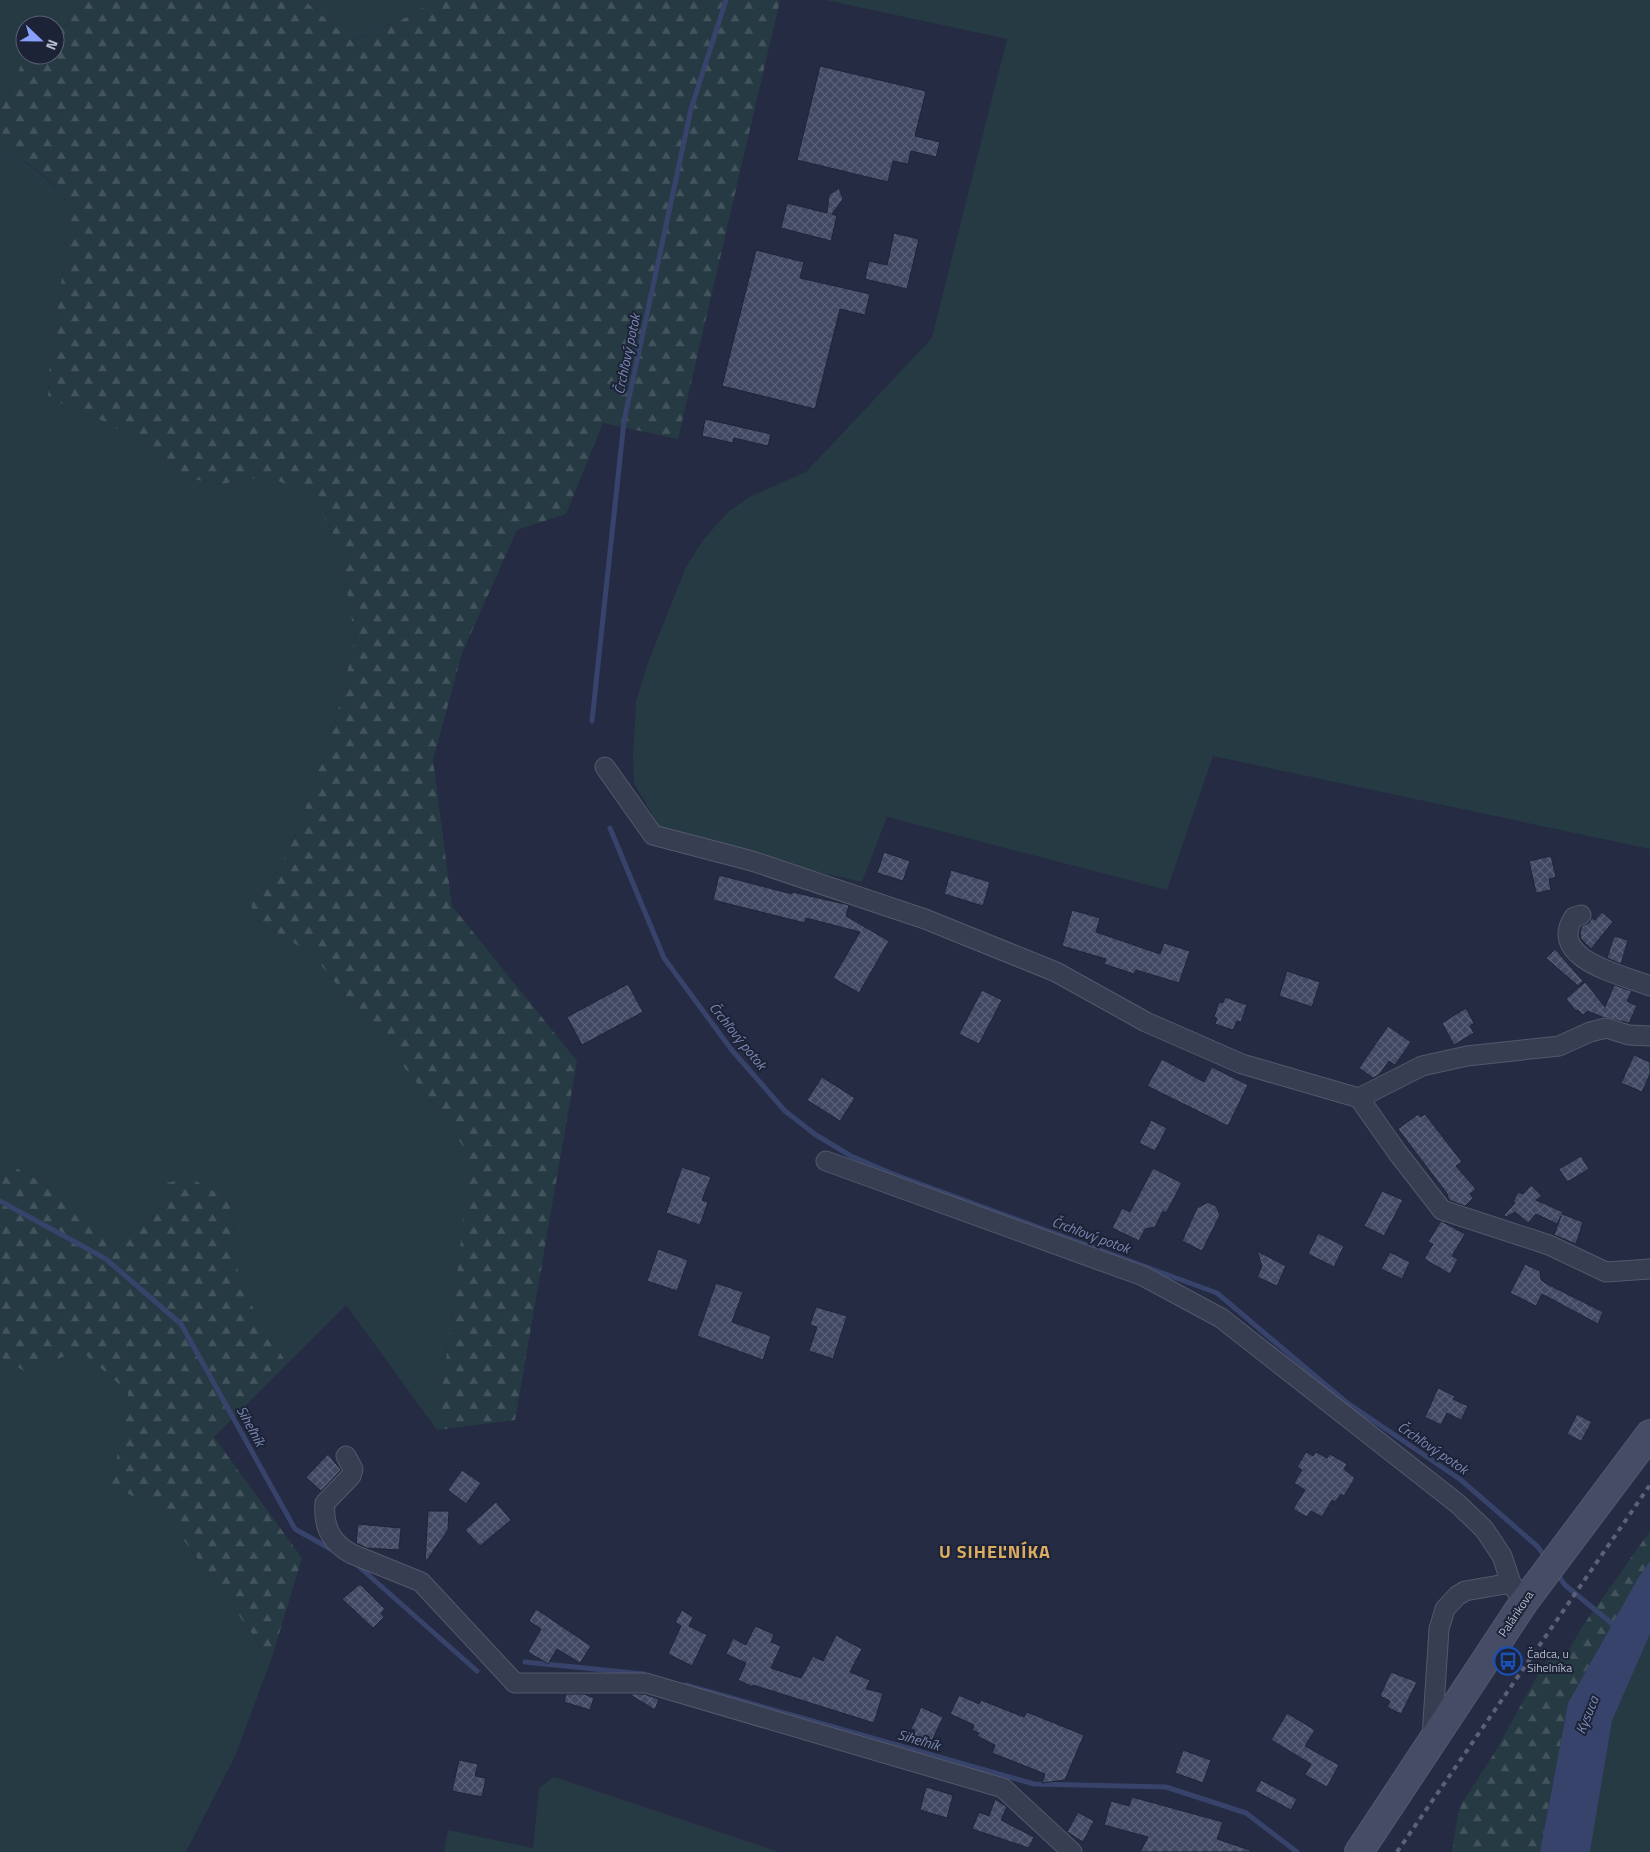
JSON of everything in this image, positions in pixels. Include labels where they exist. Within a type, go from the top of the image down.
[{"type":"main road","name":"Palárikova","points":[[1359,1852],[1432,1741],[1525,1588],[1559,1554],[1650,1434]]},
{"type":"street","points":[[605,766],[653,835],[752,861],[925,919],[1056,972],[1146,1022],[1242,1064],[1360,1098],[1397,1152],[1442,1210],[1549,1245],[1606,1272],[1650,1269]]},
{"type":"street","points":[[1581,915],[1574,917],[1569,924],[1566,935],[1572,948],[1601,969],[1650,986]]},
{"type":"street","points":[[1360,1098],[1422,1066],[1467,1056],[1560,1046],[1590,1032],[1606,1028],[1629,1035],[1650,1036]]},
{"type":"street","points":[[826,1161],[1143,1276],[1221,1318],[1458,1504],[1484,1529],[1525,1588]]},
{"type":"street","points":[[346,1456],[353,1469],[352,1476],[325,1503],[326,1523],[334,1540],[341,1548],[352,1554],[421,1582],[515,1683],[646,1683],[1003,1788],[1072,1852]]},
{"type":"street","points":[[1432,1741],[1439,1629],[1446,1609],[1457,1596],[1466,1591],[1525,1588]]},
{"type":"green space","points":[[0,0],[71,0],[69,23],[65,25],[65,15],[15,15],[15,65],[21,65],[9,95],[0,104]]},
{"type":"green space","points":[[71,0],[300,0],[306,2],[352,41],[416,13],[430,0],[780,0],[678,439],[603,423],[566,514],[517,530],[462,653],[433,760],[452,906],[577,1061],[515,1420],[437,1430],[459,1259],[469,1155],[434,1104],[312,954],[254,919],[250,896],[265,886],[280,867],[297,832],[337,715],[355,638],[339,545],[314,498],[268,476],[222,484],[190,479],[156,449],[97,418],[48,398],[50,359],[72,208],[56,188],[40,173],[0,148],[0,104],[9,95],[21,65],[65,65],[65,25],[69,23]]},
{"type":"green space","points":[[300,0],[430,0],[416,13],[351,41],[306,2]]},
{"type":"green space","points":[[826,0],[1650,0],[1650,849],[1213,756],[1167,890],[887,817],[862,882],[699,845],[664,835],[634,783],[633,756],[636,702],[647,665],[686,567],[703,540],[727,513],[749,497],[806,472],[932,338],[1007,39]]},
{"type":"green space","points":[[0,148],[40,173],[56,188],[72,208],[50,359],[48,398],[97,417],[156,449],[190,479],[222,484],[268,476],[315,498],[339,545],[355,638],[337,715],[297,832],[280,867],[265,886],[254,919],[312,954],[434,1104],[470,1155],[437,1430],[346,1305],[287,1364],[240,1286],[229,1200],[167,1183],[152,1220],[119,1240],[70,1198],[0,1159]]},
{"type":"green space","points":[[0,1159],[70,1198],[119,1240],[152,1220],[167,1183],[189,1177],[229,1200],[240,1286],[287,1364],[214,1437],[302,1558],[271,1660],[190,1548],[155,1507],[109,1484],[123,1436],[128,1392],[80,1350],[26,1372],[0,1357]]},
{"type":"green space","points":[[80,1349],[128,1392],[123,1436],[110,1484],[154,1506],[190,1548],[271,1660],[236,1754],[186,1852],[0,1852],[0,1357],[26,1372]]},
{"type":"green space","points":[[1650,1531],[1650,1561],[1638,1578],[1568,1703],[1540,1852],[1452,1852],[1458,1813],[1462,1803],[1495,1752],[1542,1667],[1548,1660],[1563,1654],[1570,1648],[1582,1627]]},
{"type":"green space","points":[[1650,1634],[1650,1852],[1590,1852],[1612,1721]]},
{"type":"green space","points":[[554,1777],[779,1852],[444,1852],[448,1830],[533,1848],[539,1788]]},
{"type":"water","name":"Kysuca","points":[[1650,1561],[1650,1634],[1612,1721],[1590,1852],[1540,1852],[1568,1703],[1638,1578]]},
{"type":"building","points":[[820,66],[926,91],[915,136],[940,142],[936,157],[911,151],[908,164],[893,161],[888,182],[797,160]]},
{"type":"building","points":[[839,188],[843,199],[832,214],[837,216],[831,241],[781,228],[787,203],[827,213],[829,195]]},
{"type":"building","points":[[894,233],[919,239],[907,289],[865,279],[869,261],[887,265]]},
{"type":"building","points":[[756,250],[804,262],[800,278],[870,294],[865,315],[840,309],[815,409],[722,386]]},
{"type":"building","points":[[705,419],[771,434],[768,446],[734,438],[733,443],[702,436]]},
{"type":"building","points":[[884,852],[910,861],[903,881],[877,873]]},
{"type":"building","points":[[1551,856],[1556,877],[1549,879],[1551,890],[1536,893],[1529,861]]},
{"type":"building","points":[[951,870],[990,882],[983,906],[944,894]]},
{"type":"building","points":[[719,875],[792,894],[792,892],[849,905],[846,916],[889,941],[859,993],[833,978],[860,932],[806,918],[805,923],[713,900]]},
{"type":"building","points":[[1072,910],[1100,918],[1096,932],[1160,954],[1164,943],[1190,951],[1179,983],[1136,970],[1134,974],[1104,964],[1106,959],[1062,946]]},
{"type":"building","points":[[1602,912],[1613,922],[1591,949],[1581,939],[1582,926],[1589,923],[1592,918],[1595,920]]},
{"type":"building","points":[[1614,936],[1628,940],[1621,964],[1607,958]]},
{"type":"building","points":[[1555,949],[1583,981],[1578,986],[1546,958]]},
{"type":"building","points":[[1287,971],[1320,982],[1312,1007],[1279,996]]},
{"type":"building","points":[[1585,982],[1605,1007],[1614,985],[1632,991],[1627,1001],[1637,1006],[1629,1023],[1602,1017],[1588,1011],[1583,1015],[1578,1010],[1576,1011],[1566,999]]},
{"type":"building","points":[[628,984],[643,1012],[582,1045],[567,1017]]},
{"type":"building","points":[[982,990],[1002,1000],[979,1044],[959,1034]]},
{"type":"building","points":[[1225,997],[1247,1005],[1241,1022],[1237,1021],[1233,1030],[1215,1024],[1217,1018],[1214,1017],[1219,1002],[1223,1003]]},
{"type":"building","points":[[1466,1008],[1474,1023],[1470,1026],[1474,1033],[1454,1045],[1442,1023]]},
{"type":"building","points":[[1388,1026],[1411,1042],[1395,1065],[1389,1061],[1379,1075],[1373,1078],[1359,1068]]},
{"type":"building","points":[[1634,1055],[1650,1062],[1650,1074],[1642,1092],[1621,1083]]},
{"type":"building","points":[[1162,1059],[1204,1082],[1212,1067],[1248,1085],[1228,1126],[1147,1086]]},
{"type":"building","points":[[822,1077],[855,1098],[840,1121],[807,1100]]},
{"type":"building","points":[[1418,1114],[1421,1117],[1425,1114],[1462,1162],[1456,1166],[1476,1189],[1470,1194],[1473,1198],[1465,1206],[1451,1201],[1398,1129]]},
{"type":"building","points":[[1151,1120],[1167,1128],[1155,1151],[1139,1143]]},
{"type":"building","points":[[1581,1156],[1589,1169],[1567,1182],[1559,1169]]},
{"type":"building","points":[[682,1167],[711,1177],[702,1200],[708,1202],[700,1225],[666,1213]]},
{"type":"building","points":[[1153,1168],[1182,1183],[1166,1213],[1163,1211],[1155,1227],[1145,1229],[1139,1241],[1112,1228],[1122,1208],[1130,1212]]},
{"type":"building","points":[[1531,1185],[1542,1196],[1536,1200],[1563,1212],[1562,1214],[1583,1222],[1576,1244],[1554,1235],[1561,1216],[1557,1224],[1536,1214],[1528,1223],[1515,1212],[1506,1217],[1504,1215],[1515,1203],[1513,1202],[1518,1192],[1523,1194]]},
{"type":"building","points":[[1382,1191],[1403,1200],[1384,1236],[1364,1226]]},
{"type":"building","points":[[1208,1202],[1216,1206],[1220,1215],[1202,1251],[1182,1241],[1197,1208]]},
{"type":"building","points":[[1441,1221],[1465,1234],[1452,1256],[1458,1259],[1450,1274],[1424,1259],[1433,1244],[1428,1242]]},
{"type":"building","points":[[1318,1233],[1344,1246],[1334,1267],[1308,1254]]},
{"type":"building","points":[[658,1249],[688,1260],[677,1291],[647,1281]]},
{"type":"building","points":[[1257,1251],[1286,1266],[1277,1286],[1257,1277],[1262,1266]]},
{"type":"building","points":[[1390,1252],[1410,1262],[1402,1279],[1381,1269]]},
{"type":"building","points":[[1525,1264],[1540,1271],[1541,1280],[1547,1284],[1603,1312],[1598,1324],[1542,1294],[1536,1306],[1510,1293]]},
{"type":"building","points":[[716,1283],[743,1292],[732,1322],[771,1336],[763,1360],[697,1336]]},
{"type":"building","points":[[816,1307],[847,1316],[833,1359],[809,1351],[817,1327],[810,1325]]},
{"type":"building","points":[[1438,1388],[1455,1396],[1453,1399],[1468,1406],[1461,1420],[1447,1413],[1441,1425],[1425,1417]]},
{"type":"building","points":[[1577,1414],[1592,1422],[1581,1441],[1567,1434]]},
{"type":"building","points":[[1306,1452],[1313,1456],[1316,1452],[1327,1458],[1330,1454],[1347,1464],[1344,1469],[1355,1478],[1344,1496],[1341,1494],[1335,1502],[1332,1500],[1322,1517],[1311,1511],[1307,1517],[1293,1509],[1305,1490],[1294,1483],[1302,1470],[1297,1467]]},
{"type":"building","points":[[328,1454],[341,1470],[321,1491],[306,1477]]},
{"type":"building","points":[[462,1470],[481,1483],[466,1504],[448,1490]]},
{"type":"building","points":[[496,1502],[511,1520],[480,1546],[465,1530]]},
{"type":"building","points":[[428,1511],[449,1511],[448,1530],[425,1563]]},
{"type":"building","points":[[358,1524],[401,1528],[399,1550],[367,1548],[356,1543]]},
{"type":"building","points":[[360,1584],[385,1609],[381,1613],[384,1617],[373,1628],[342,1599]]},
{"type":"building","points":[[536,1609],[591,1646],[580,1663],[557,1649],[548,1664],[528,1652],[541,1629],[529,1621]]},
{"type":"building","points":[[682,1610],[693,1617],[689,1626],[707,1635],[692,1666],[668,1654],[681,1626],[675,1622]]},
{"type":"building","points":[[755,1626],[774,1634],[771,1642],[781,1646],[771,1668],[801,1678],[813,1656],[823,1661],[836,1635],[862,1649],[850,1672],[870,1680],[866,1689],[883,1693],[874,1723],[753,1685],[753,1687],[738,1680],[746,1663],[726,1654],[733,1638],[746,1645]]},
{"type":"building","points":[[1391,1672],[1417,1682],[1401,1714],[1387,1707],[1390,1701],[1380,1696]]},
{"type":"building","points":[[566,1694],[584,1694],[594,1698],[590,1710],[564,1702]]},
{"type":"building","points":[[629,1694],[644,1694],[659,1699],[655,1710]]},
{"type":"building","points":[[959,1695],[979,1704],[981,1700],[1024,1717],[1027,1712],[1084,1735],[1065,1780],[1042,1783],[1045,1774],[992,1753],[995,1745],[977,1736],[979,1733],[972,1730],[974,1725],[950,1714]]},
{"type":"building","points":[[921,1707],[943,1717],[930,1745],[912,1736],[915,1730],[911,1729]]},
{"type":"building","points":[[1287,1713],[1315,1730],[1305,1746],[1339,1765],[1327,1787],[1305,1775],[1311,1764],[1271,1740]]},
{"type":"building","points":[[1183,1750],[1211,1760],[1203,1783],[1175,1773]]},
{"type":"building","points":[[459,1760],[478,1764],[475,1776],[486,1778],[482,1797],[452,1791]]},
{"type":"building","points":[[1261,1780],[1297,1799],[1291,1810],[1255,1791]]},
{"type":"building","points":[[926,1787],[953,1795],[947,1818],[920,1810]]},
{"type":"building","points":[[1132,1797],[1223,1822],[1217,1839],[1250,1850],[1249,1852],[1140,1852],[1148,1837],[1104,1825],[1111,1801],[1129,1806]]},
{"type":"building","points":[[995,1799],[1007,1807],[1001,1820],[1034,1837],[1029,1848],[972,1829],[979,1812],[989,1816]]},
{"type":"building","points":[[1078,1812],[1094,1821],[1083,1842],[1067,1832]]},
{"type":"waterway","name":"Črchľový potok","points":[[592,721],[624,421],[691,109],[726,0]]},
{"type":"waterway","name":"Črchľový potok","points":[[610,828],[664,958],[731,1049],[785,1111],[816,1135],[851,1156],[893,1174],[1217,1293],[1346,1402],[1461,1480],[1537,1546],[1547,1559]]},
{"type":"waterway","name":"Siheľník","points":[[0,1201],[106,1259],[181,1324],[295,1529],[334,1551]]},
{"type":"waterway","name":"Siheľník","points":[[356,1564],[477,1671]]},
{"type":"waterway","name":"Črchľový potok","points":[[1556,1573],[1565,1585],[1616,1627]]},
{"type":"waterway","name":"Siheľník","points":[[525,1662],[644,1674]]},
{"type":"waterway","name":"Siheľník","points":[[686,1685],[1034,1784],[1166,1787],[1246,1813],[1297,1852]]},
{"type":"railway","points":[[1397,1852],[1650,1485]]},
{"type":"place","name":"Čadca, u Sihelníka","points":[[1508,1661]]},
{"type":"district","name":"U SIHEĽNÍKA","points":[[995,1552]]}]
